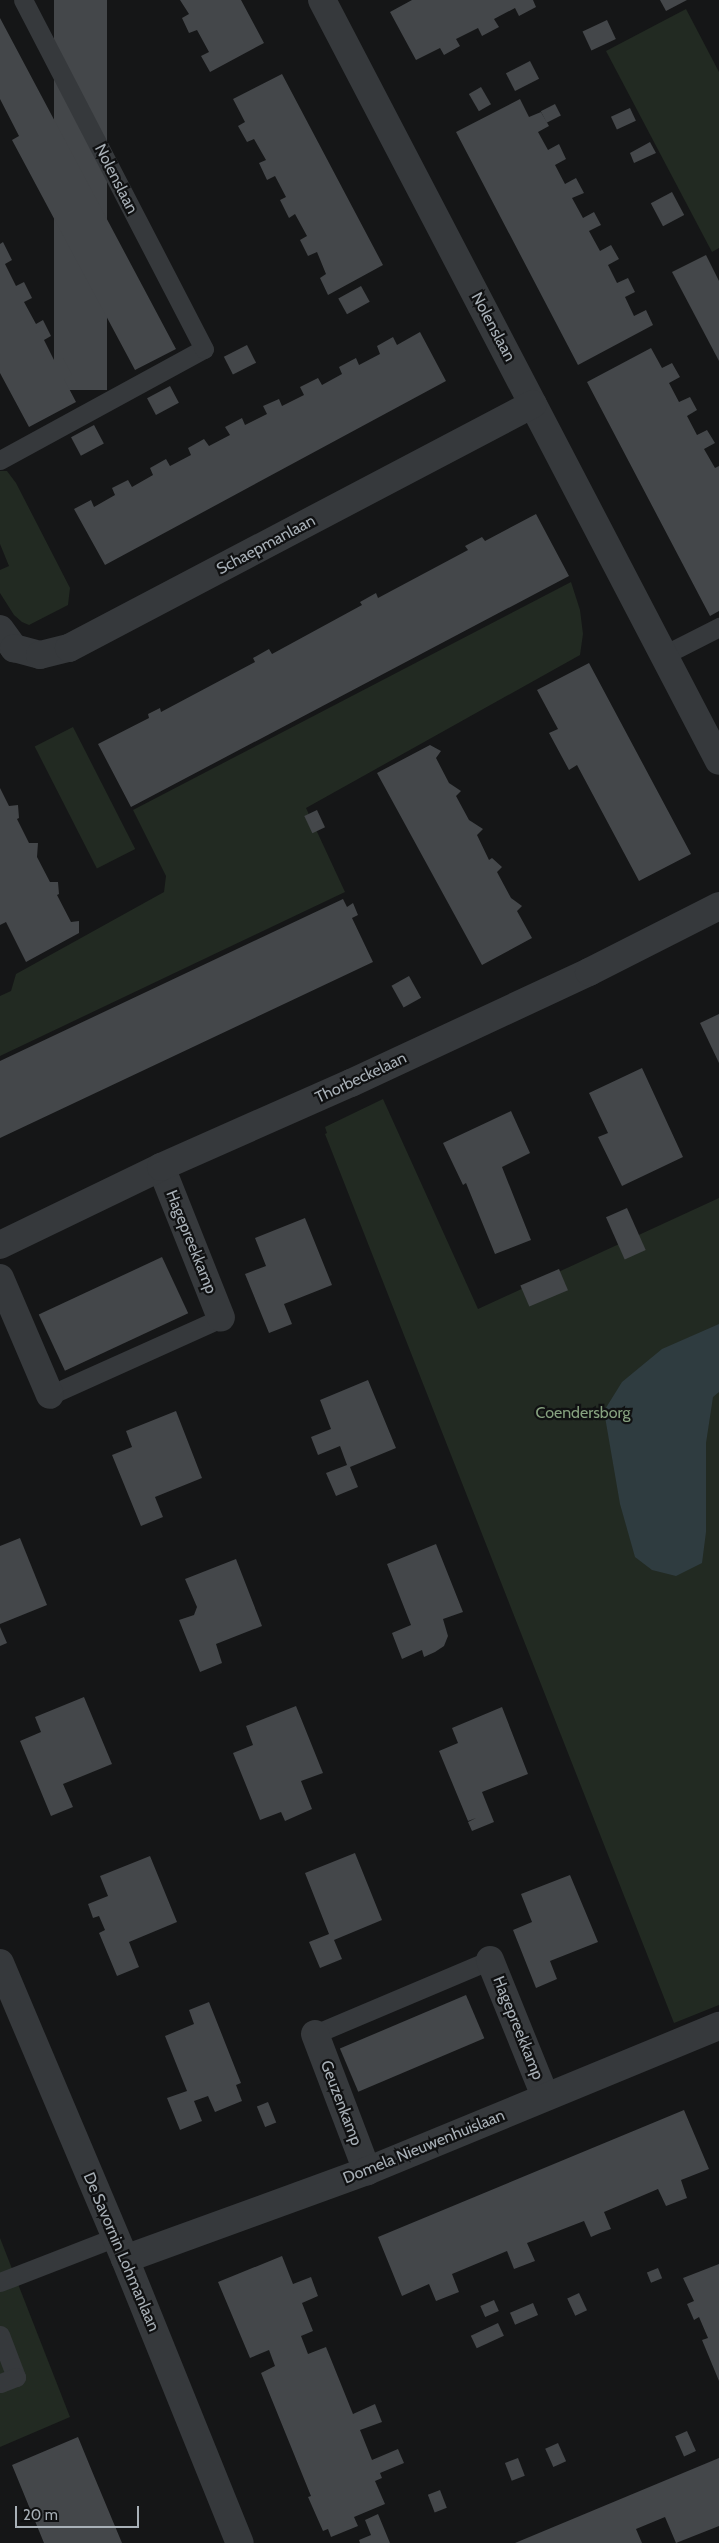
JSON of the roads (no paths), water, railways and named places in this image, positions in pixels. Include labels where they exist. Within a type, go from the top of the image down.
[{"type":"street","name":"Nolenslaan","points":[[322,0],[719,761]]},
{"type":"street","name":"Schaepmanlaan","points":[[0,629],[14,648],[40,655],[69,648],[533,404]]},
{"type":"street","name":"Thorbeckelaan","points":[[0,1245],[162,1167],[351,1083],[589,972],[719,906]]},
{"type":"street","name":"Hagepreekkamp","points":[[162,1167],[221,1318]]},
{"type":"street","points":[[0,1278],[50,1396]]},
{"type":"street","name":"Hagepreekkamp","points":[[490,1960],[545,2096]]},
{"type":"street","name":"De Savornin Lohmanlaan","points":[[0,1963],[120,2248],[240,2543]]},
{"type":"street","name":"Domela Nieuwenhuislaan","points":[[120,2248],[367,2171],[545,2096],[719,2026]]},
{"type":"street","name":"Geuzenkamp","points":[[314,2034],[367,2171]]},
{"type":"lane","name":"Nolenslaan","points":[[0,460],[204,349],[22,0]]},
{"type":"lane","points":[[664,655],[719,627]]},
{"type":"lane","points":[[50,1396],[221,1318]]},
{"type":"lane","points":[[314,2034],[490,1960]]},
{"type":"lane","points":[[0,2282],[120,2248]]},
{"type":"lane","points":[[0,2335],[16,2377],[0,2383]]},
{"type":"park label","name":"Coendersborg","points":[[583,1413]]}]
